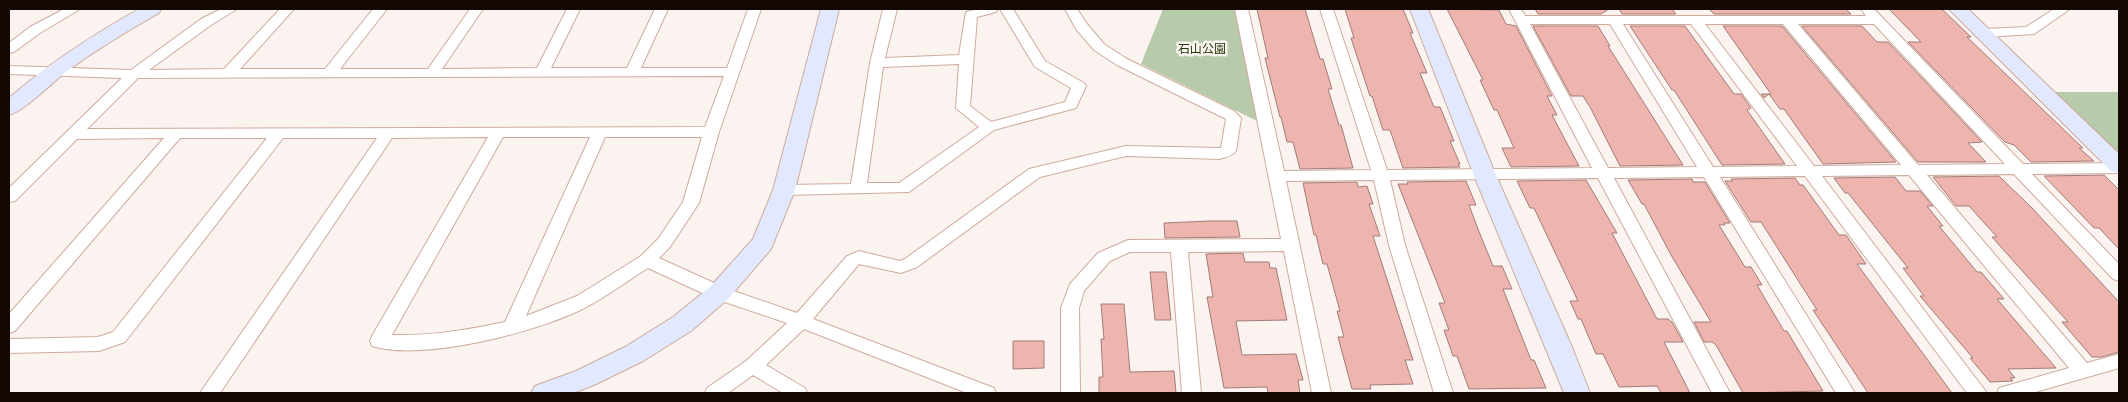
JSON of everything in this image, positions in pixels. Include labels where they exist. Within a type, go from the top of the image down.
[{"type":"street","points":[[9,49],[35,30],[73,9]]},
{"type":"street","points":[[9,109],[54,70],[152,9]]},
{"type":"street","points":[[9,197],[134,74],[206,22],[230,9]]},
{"type":"street","points":[[228,74],[287,9]]},
{"type":"street","points":[[329,74],[380,9]]},
{"type":"street","points":[[432,73],[476,9]]},
{"type":"street","points":[[542,73],[573,9]]},
{"type":"street","points":[[632,72],[661,9]]},
{"type":"street","points":[[498,133],[379,341],[421,343],[467,337],[512,327],[583,301],[647,260],[664,243],[691,202],[711,132],[755,9]]},
{"type":"street","points":[[544,393],[585,378],[634,354],[682,324],[719,293],[762,244],[784,190],[830,9]]},
{"type":"street","points":[[858,188],[877,63],[890,9]]},
{"type":"street","points":[[989,127],[963,108],[970,15],[991,9]]},
{"type":"street","points":[[784,190],[903,188],[989,127],[1071,105],[1079,86],[1040,64],[1007,9]]},
{"type":"street","points":[[714,393],[753,366],[801,321],[853,260],[859,257],[901,267],[911,263],[1035,173],[1126,151],[1220,154],[1228,150],[1234,118],[1122,62],[1098,46],[1081,26],[1071,9]]},
{"type":"street","points":[[1241,9],[1278,176],[1322,393]]},
{"type":"street","points":[[1326,9],[1380,176],[1397,245],[1443,393]]},
{"type":"street","points":[[1419,9],[1484,173],[1577,393]]},
{"type":"street","points":[[1958,9],[1985,33],[2119,167]]},
{"type":"street","points":[[1985,33],[2029,31],[2060,10]]},
{"type":"street","points":[[1518,14],[1614,20],[1696,21],[1787,20],[1872,14],[2119,275]]},
{"type":"street","points":[[1518,14],[1721,393]]},
{"type":"street","points":[[1614,20],[1846,393]]},
{"type":"street","points":[[1787,20],[2083,371]]},
{"type":"street","points":[[1696,21],[1978,393]]},
{"type":"street","points":[[877,63],[966,59]]},
{"type":"street","points":[[9,70],[134,74],[733,72]]},
{"type":"street","points":[[512,327],[600,132]]},
{"type":"street","points":[[73,134],[711,132]]},
{"type":"street","points":[[9,346],[99,344],[119,338],[279,133]]},
{"type":"street","points":[[210,393],[388,133]]},
{"type":"street","points":[[9,326],[176,134]]},
{"type":"street","points":[[1278,176],[1809,170],[2020,170],[2119,167]]},
{"type":"street","points":[[1070,393],[1070,308],[1076,289],[1104,257],[1128,246],[1291,244]]},
{"type":"street","points":[[1179,246],[1192,393]]},
{"type":"street","points":[[647,260],[719,293],[801,321],[986,393]]},
{"type":"street","points":[[2006,393],[2119,361]]},
{"type":"street","points":[[753,366],[798,393]]},
{"type":"green space","name":"石山公園","points":[[1163,9],[1236,9],[1257,121],[1141,64]]},
{"type":"green space","points":[[2051,92],[2119,92],[2119,158]]},
{"type":"building","points":[[1257,9],[1305,9],[1320,59],[1323,59],[1332,89],[1328,89],[1339,125],[1341,125],[1353,168],[1300,169],[1293,142],[1287,142],[1280,117],[1265,58],[1268,58]]},
{"type":"building","points":[[1345,9],[1403,9],[1413,33],[1410,33],[1427,73],[1420,73],[1434,107],[1440,107],[1454,141],[1450,141],[1460,167],[1403,168],[1390,130],[1383,130],[1372,96],[1370,96],[1351,38],[1354,38]]},
{"type":"building","points":[[1447,9],[1499,10],[1506,24],[1516,26],[1552,96],[1547,96],[1557,115],[1552,115],[1579,166],[1511,167],[1502,148],[1514,148],[1497,110],[1494,110],[1480,80],[1483,80]]},
{"type":"building","points":[[1535,9],[1609,9],[1601,14],[1538,14]]},
{"type":"building","points":[[1619,9],[1672,9],[1676,14],[1622,14]]},
{"type":"building","points":[[1709,9],[1846,9],[1851,14],[1714,14]]},
{"type":"building","points":[[1889,9],[1942,9],[1971,37],[1967,37],[2083,148],[2079,148],[2094,161],[2031,162],[2014,145],[2005,142],[1908,42],[1921,42]]},
{"type":"building","points":[[1533,26],[1598,26],[1610,46],[1608,46],[1683,165],[1620,166],[1590,107],[1583,96],[1571,96]]},
{"type":"building","points":[[1630,26],[1685,26],[1734,94],[1741,94],[1751,108],[1747,110],[1785,164],[1722,165]]},
{"type":"building","points":[[1723,26],[1782,26],[1896,162],[1823,164],[1784,109],[1780,109],[1769,94],[1771,94]]},
{"type":"building","points":[[1802,26],[1862,26],[1877,42],[1888,42],[1982,142],[1968,143],[1986,162],[1918,162]]},
{"type":"building","points":[[1761,94],[1769,94],[1764,98]]},
{"type":"building","points":[[2104,175],[2119,190],[2119,249],[2099,228],[2094,228],[2044,176]]},
{"type":"building","points":[[1999,176],[2033,209],[2119,302],[2119,352],[2102,357],[2092,357],[2062,322],[2068,322],[1992,237],[1997,237],[1969,206],[1956,206],[1933,177]]},
{"type":"building","points":[[1895,177],[1906,191],[1920,191],[1933,206],[1927,206],[1943,226],[1939,226],[1977,272],[1981,272],[2004,299],[1997,299],[2056,368],[2008,369],[2015,378],[2010,378],[2013,381],[1990,382],[1970,358],[1973,358],[1920,296],[1924,296],[1903,268],[1908,268],[1834,178]]},
{"type":"building","points":[[1795,178],[1800,185],[1803,185],[1839,235],[1846,235],[1866,264],[1857,264],[1952,393],[1868,393],[1813,310],[1817,310],[1761,222],[1751,222],[1725,181],[1733,181],[1731,179]]},
{"type":"building","points":[[1692,179],[1693,182],[1705,182],[1730,223],[1719,225],[1745,267],[1751,267],[1762,285],[1757,285],[1823,391],[1743,393],[1716,345],[1712,342],[1704,342],[1694,322],[1711,322],[1671,255],[1644,204],[1642,204],[1628,180]]},
{"type":"building","points":[[1586,180],[1617,233],[1612,233],[1657,319],[1668,319],[1672,322],[1683,342],[1664,342],[1690,393],[1661,393],[1657,386],[1619,387],[1603,354],[1596,354],[1581,319],[1578,319],[1570,301],[1578,301],[1534,208],[1530,208],[1517,181]]},
{"type":"building","points":[[1466,181],[1476,205],[1469,205],[1478,229],[1493,266],[1502,266],[1512,289],[1503,289],[1531,360],[1534,360],[1546,388],[1469,389],[1457,356],[1453,356],[1444,330],[1449,330],[1439,303],[1445,303],[1398,184],[1408,184],[1407,182]]},
{"type":"building","points":[[1357,182],[1358,187],[1367,186],[1373,204],[1369,204],[1380,236],[1373,236],[1413,360],[1405,360],[1413,384],[1370,385],[1371,389],[1352,389],[1338,337],[1344,337],[1337,311],[1340,311],[1327,264],[1323,264],[1316,235],[1314,235],[1303,183]]},
{"type":"building","points":[[1237,221],[1240,237],[1165,238],[1164,223]]},
{"type":"building","points":[[1243,253],[1245,262],[1269,262],[1270,268],[1276,268],[1287,320],[1236,321],[1242,355],[1296,354],[1303,380],[1298,380],[1300,393],[1268,393],[1267,387],[1224,388],[1207,297],[1213,297],[1206,254]]},
{"type":"building","points":[[1150,272],[1166,272],[1171,320],[1155,320]]},
{"type":"building","points":[[1101,304],[1124,304],[1130,372],[1174,371],[1176,393],[1099,393],[1099,377],[1103,377],[1101,339],[1104,339]]},
{"type":"building","points":[[1013,341],[1044,341],[1044,368],[1013,369]]}]
